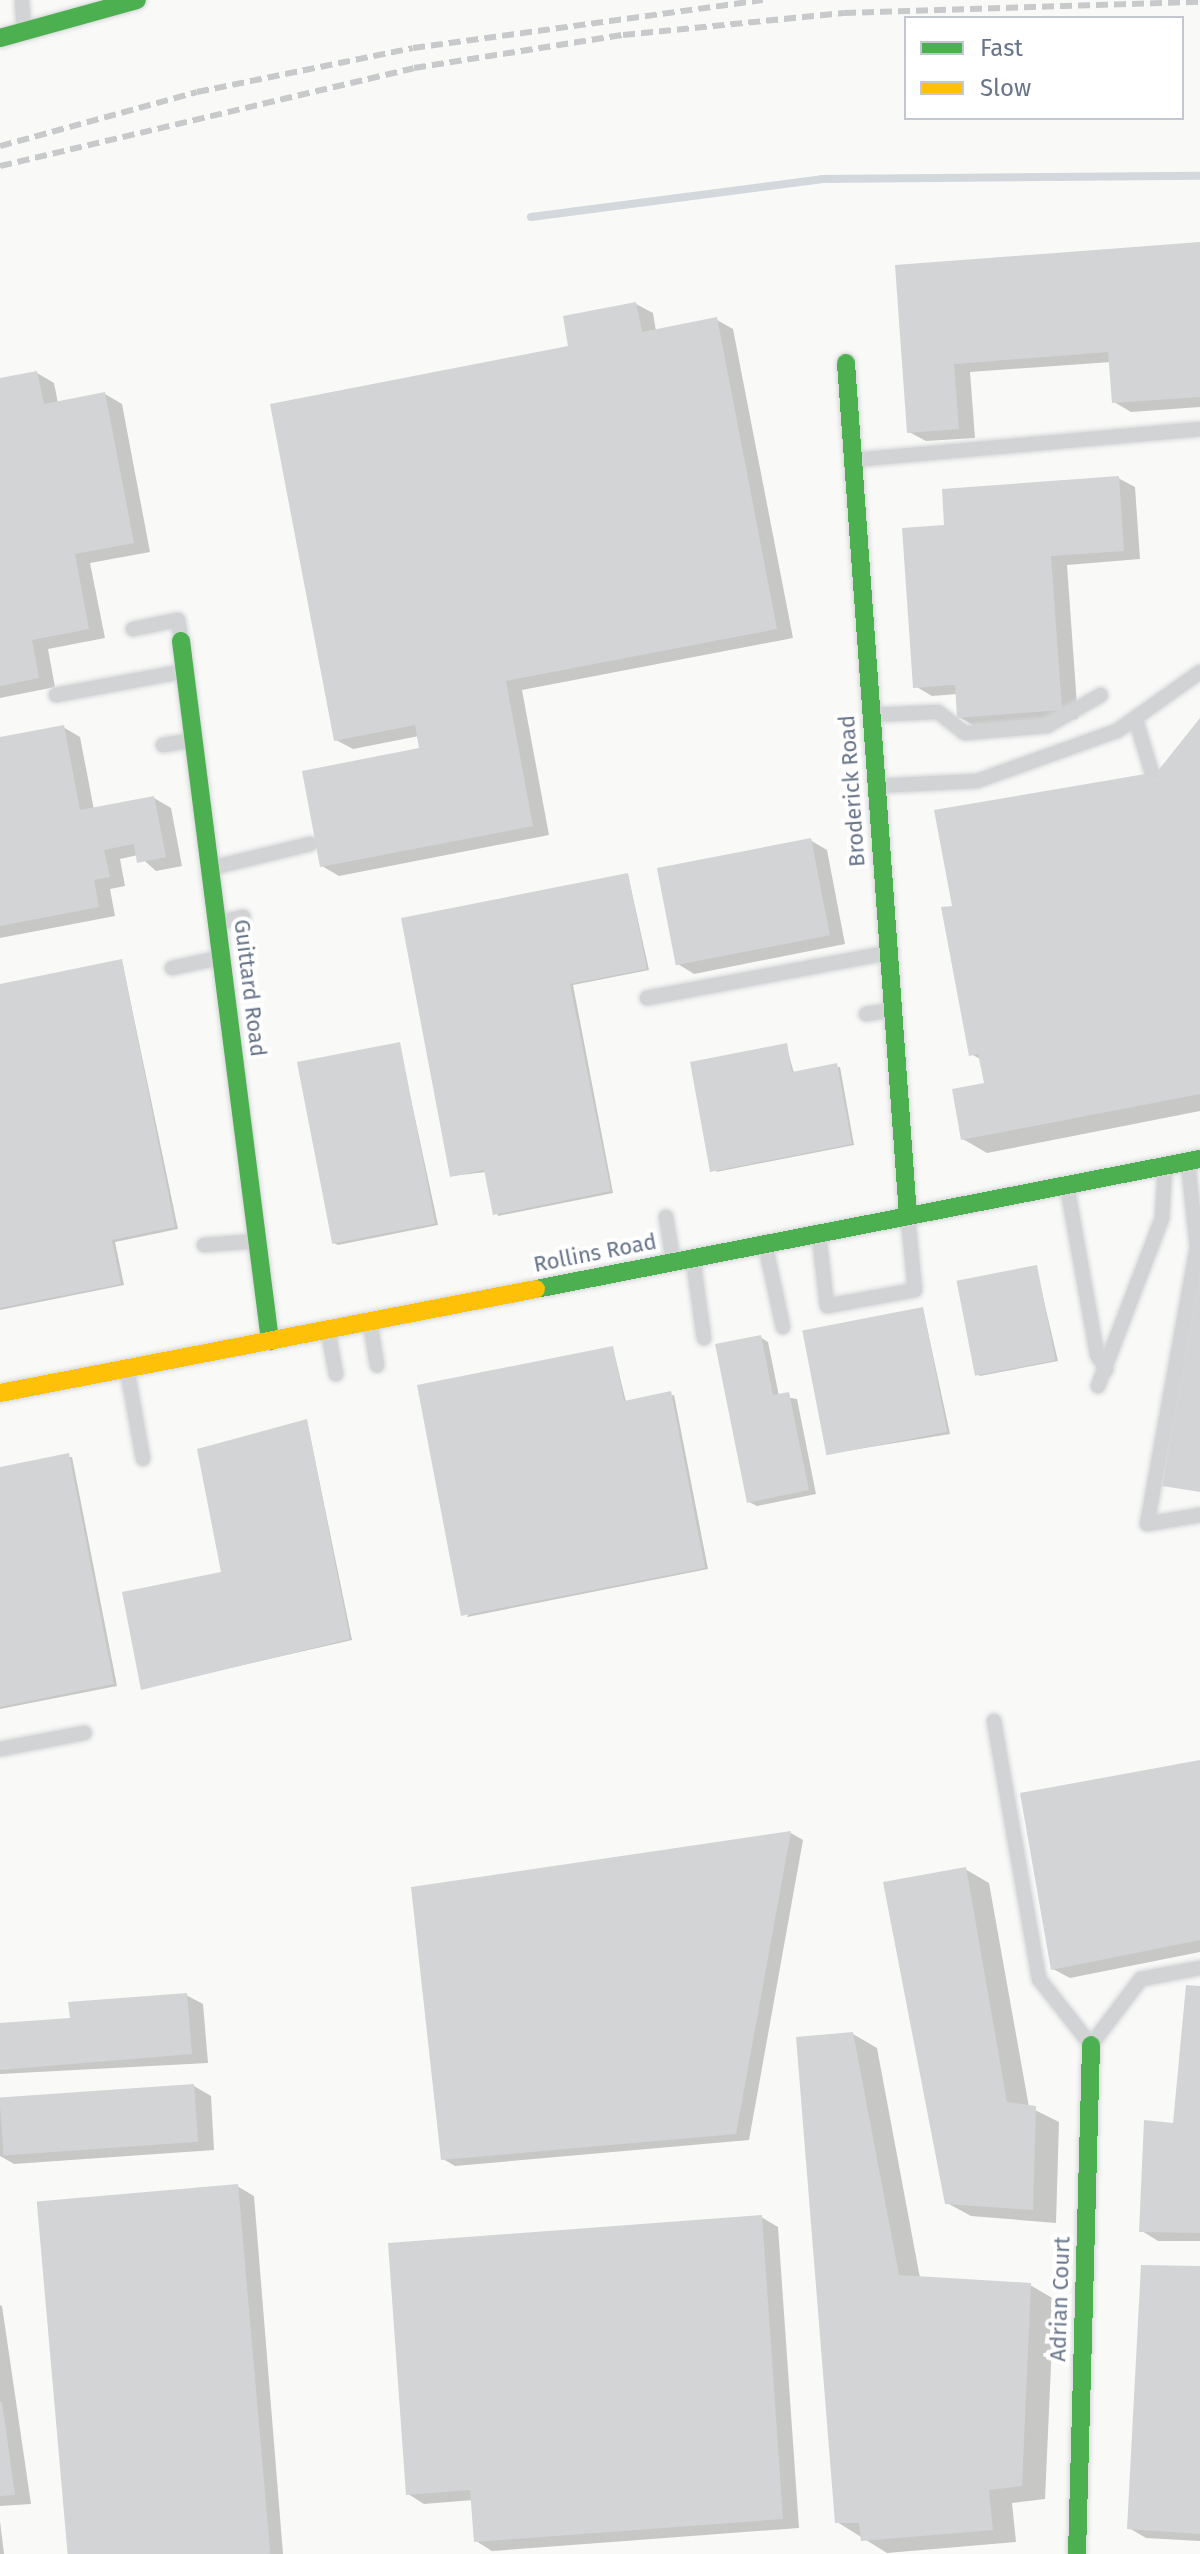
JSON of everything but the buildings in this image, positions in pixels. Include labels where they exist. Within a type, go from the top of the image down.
[{"type":"street","points":[[0,38],[104,4],[137,0]]},
{"type":"street","name":"Broderick Road","points":[[846,363],[908,1215]]},
{"type":"street","name":"Guittard Road","points":[[181,641],[270,1341]]},
{"type":"street","name":"Rollins Road","points":[[0,1393],[1194,1161]]},
{"type":"street","name":"Adrian Court","points":[[1077,2554],[1091,2045]]},
{"type":"lane","points":[[22,2],[24,31]]},
{"type":"lane","points":[[853,460],[1200,429]]},
{"type":"lane","points":[[133,629],[178,620],[181,641]]},
{"type":"lane","points":[[56,695],[185,671]]},
{"type":"lane","points":[[876,786],[977,781],[1137,724],[1200,672]]},
{"type":"lane","points":[[871,715],[938,712],[965,733],[1034,727],[1101,695]]},
{"type":"lane","points":[[1137,724],[1152,773]]},
{"type":"lane","points":[[163,745],[193,740]]},
{"type":"lane","points":[[210,869],[310,844]]},
{"type":"lane","points":[[217,923],[243,917]]},
{"type":"lane","points":[[647,998],[888,953]]},
{"type":"lane","points":[[172,968],[222,957]]},
{"type":"lane","points":[[866,1014],[891,1010]]},
{"type":"lane","points":[[1194,1161],[1197,1247],[1147,1524],[1200,1515]]},
{"type":"lane","points":[[1098,1386],[1162,1218],[1165,1166]]},
{"type":"lane","points":[[1066,1185],[1106,1369]]},
{"type":"lane","points":[[819,1232],[827,1306],[915,1290],[908,1215]]},
{"type":"lane","points":[[666,1217],[673,1262]]},
{"type":"lane","points":[[204,1245],[258,1241]]},
{"type":"lane","points":[[764,1243],[783,1327]]},
{"type":"lane","points":[[692,1258],[704,1338]]},
{"type":"lane","points":[[369,1322],[377,1365]]},
{"type":"lane","points":[[328,1330],[336,1374]]},
{"type":"lane","points":[[127,1369],[143,1459]]},
{"type":"lane","points":[[994,1721],[1039,1979],[1091,2045],[1141,1979],[1200,1968]]},
{"type":"lane","points":[[0,1749],[84,1733]]},
{"type":"waterway","points":[[531,217],[822,179],[1200,176]]},
{"type":"railway","points":[[0,146],[197,92],[413,48],[763,0]]},
{"type":"railway","points":[[0,166],[414,68],[623,35],[844,13],[1200,2]]},
{"type":"traffic: fast","points":[[0,38],[137,0]]},
{"type":"traffic: fast","points":[[846,363],[908,1215]]},
{"type":"traffic: fast","points":[[181,641],[270,1341]]},
{"type":"traffic: fast","points":[[536,1289],[1200,1159]]},
{"type":"traffic: fast","points":[[1077,2554],[1091,2045]]},
{"type":"traffic: slow","points":[[0,1393],[536,1289]]}]
